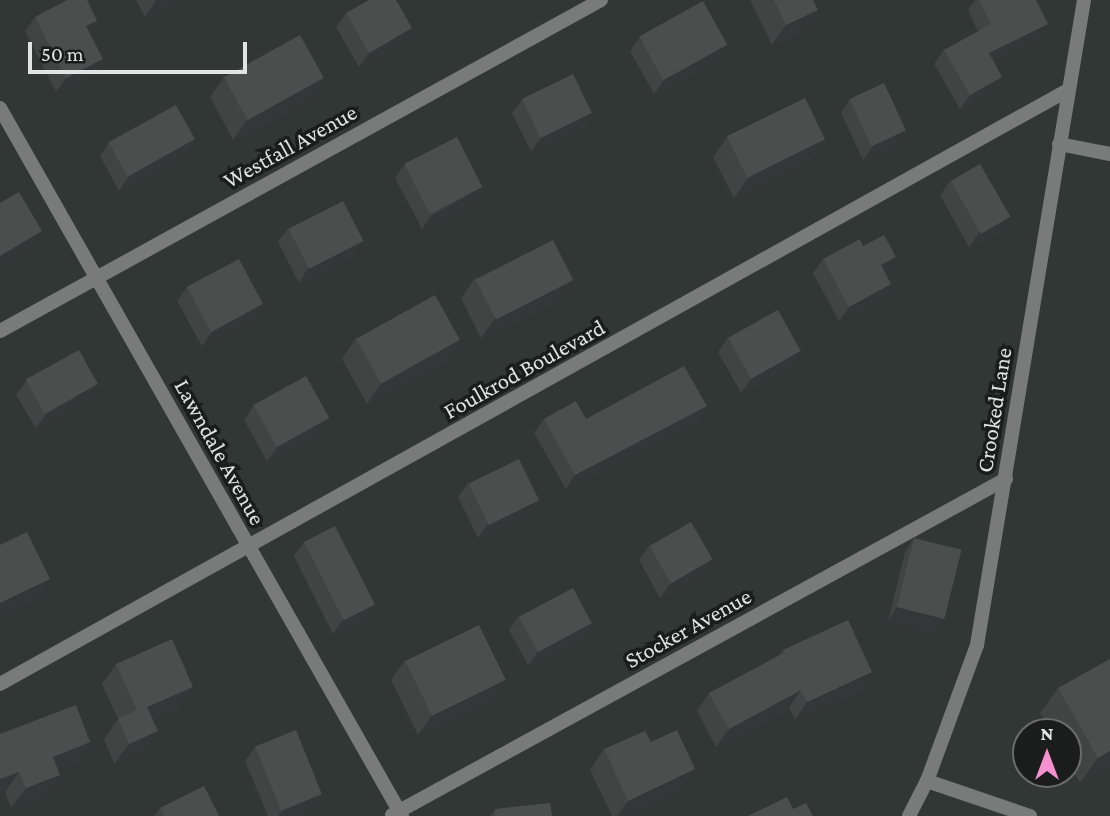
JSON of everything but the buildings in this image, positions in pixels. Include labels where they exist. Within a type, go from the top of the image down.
[{"type":"street","name":"Westfall Avenue","points":[[0,331],[601,0]]},
{"type":"street","name":"Crooked Lane","points":[[909,816],[927,781],[977,645],[1084,0]]},
{"type":"street","name":"Foulkrod Boulevard","points":[[0,684],[248,549],[1068,90]]},
{"type":"street","name":"Lawndale Avenue","points":[[0,108],[397,814]]},
{"type":"street","points":[[1059,144],[1110,154]]},
{"type":"street","name":"Stocker Avenue","points":[[397,814],[1006,479]]},
{"type":"street","points":[[927,781],[1030,816]]}]
